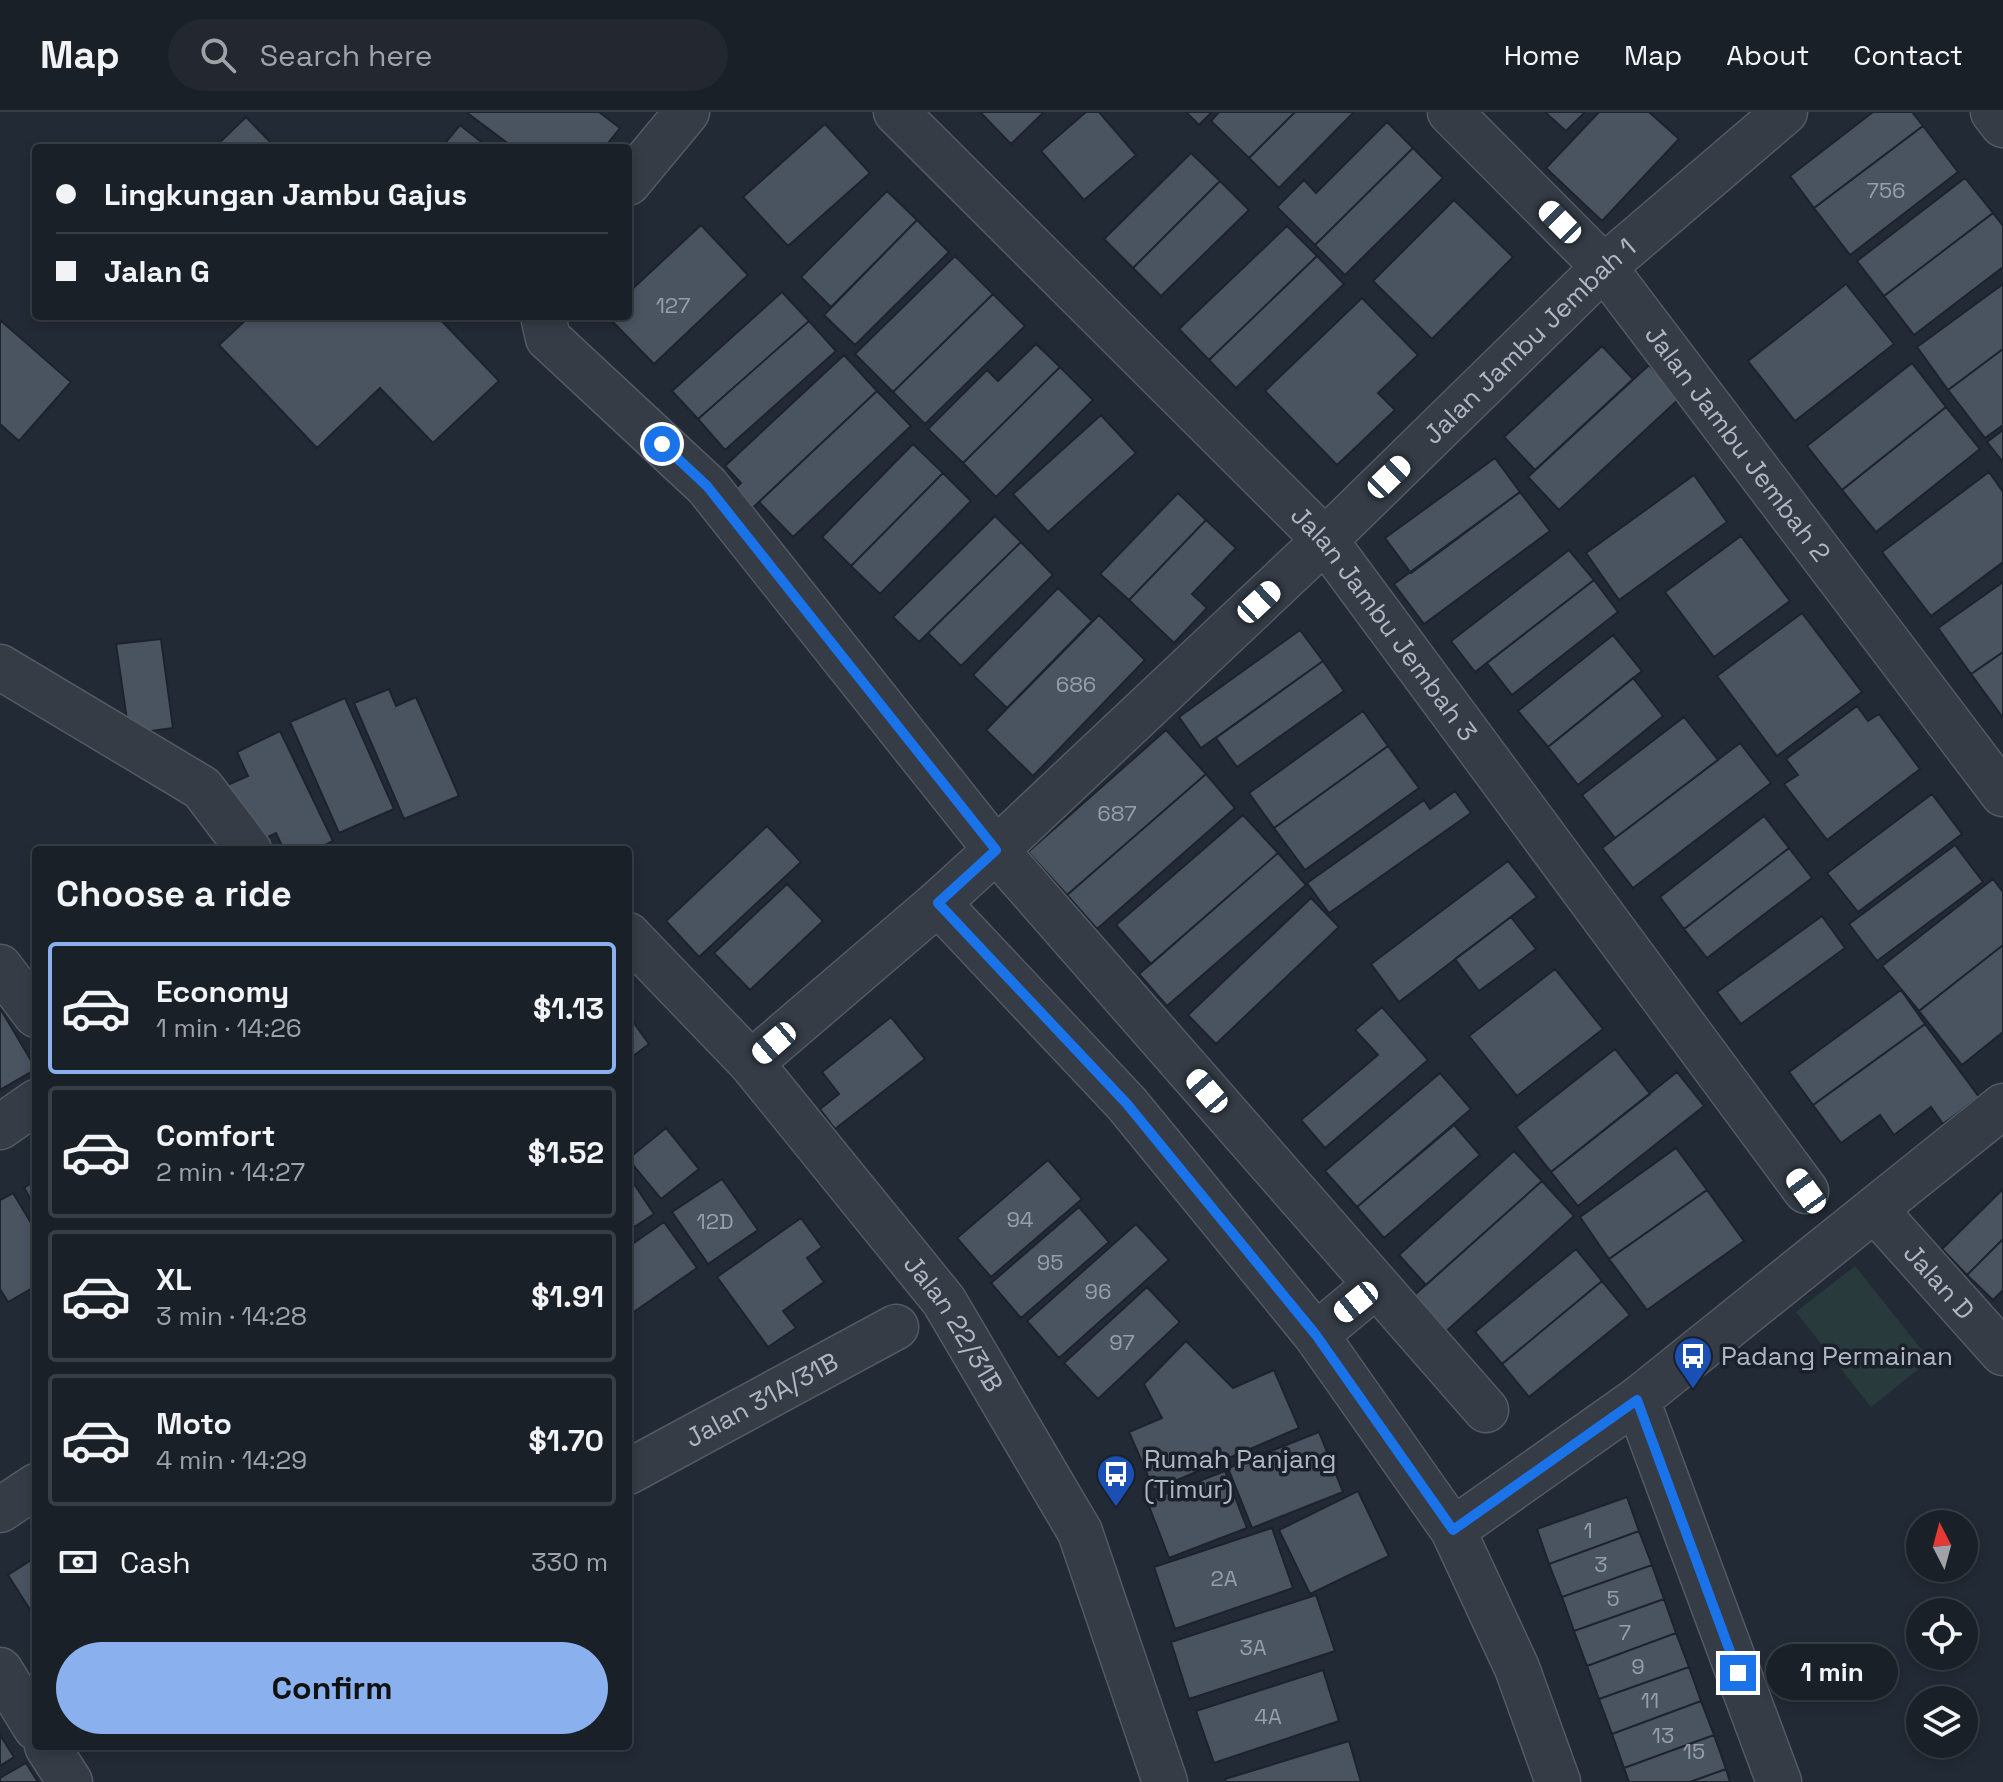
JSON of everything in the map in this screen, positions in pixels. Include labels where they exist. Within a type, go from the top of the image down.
[{"type":"street","points":[[632,178],[687,112]]},
{"type":"street","name":"Jalan Jambu Jembah 3","points":[[896,112],[1325,540],[1806,1191]]},
{"type":"street","name":"Jalan Jambu Jembah 2","points":[[1450,112],[1604,267],[2003,794]]},
{"type":"street","name":"Jalan Jambu Jembah 1","points":[[751,1063],[996,850],[1325,540],[1604,267],[1785,112]]},
{"type":"street","points":[[1993,112],[2003,125]]},
{"type":"street","points":[[545,327],[707,486],[996,850],[1486,1410]]},
{"type":"street","points":[[0,667],[202,788],[246,846]]},
{"type":"street","points":[[938,903],[1127,1104],[1316,1335],[1453,1530],[1517,1668],[1558,1782]]},
{"type":"street","name":"Jalan 22/31B","points":[[632,939],[751,1063],[944,1301],[1080,1532],[1165,1782]]},
{"type":"street","points":[[0,967],[32,1010]]},
{"type":"street","points":[[0,1127],[32,1105]]},
{"type":"street","points":[[1453,1530],[1637,1400],[2003,1106]]},
{"type":"street","name":"Jalan D","points":[[1875,1210],[2003,1353]]},
{"type":"street","points":[[1316,1335],[1376,1285]]},
{"type":"street","name":"Jalan 31A/31B","points":[[635,1453],[896,1327]]},
{"type":"street","points":[[1637,1400],[1779,1782]]},
{"type":"street","points":[[0,1510],[32,1489]]},
{"type":"street","points":[[0,1670],[32,1722]]},
{"type":"street","points":[[50,1750],[70,1782]]},
{"type":"shaded area","points":[[1855,1266],[1930,1360],[1871,1407],[1796,1312]]},
{"type":"building","points":[[466,112],[599,112],[620,128],[607,144],[509,144]]},
{"type":"building","points":[[980,112],[1044,112],[1011,144]]},
{"type":"building","points":[[1086,112],[1099,112],[1136,155],[1084,200],[1041,151]]},
{"type":"building","points":[[1186,112],[1212,112],[1199,125]]},
{"type":"building","points":[[1219,112],[1295,112],[1249,158],[1211,121]]},
{"type":"building","points":[[1295,112],[1354,112],[1279,188],[1249,158]]},
{"type":"building","points":[[1545,112],[1585,112],[1566,131]]},
{"type":"building","points":[[1599,112],[1649,112],[1679,139],[1602,221],[1546,168]]},
{"type":"building","points":[[1873,112],[1912,112],[1923,126],[1814,208],[1790,176]]},
{"type":"building","points":[[246,117],[272,144],[218,144]]},
{"type":"building","points":[[1387,122],[1413,148],[1315,245],[1277,207],[1304,180],[1316,193]]},
{"type":"building","points":[[825,124],[870,173],[788,246],[743,197]]},
{"type":"building","points":[[460,125],[484,144],[444,144]]},
{"type":"building","points":[[1923,126],[1958,172],[1850,255],[1814,208]]},
{"type":"building","points":[[1413,148],[1443,178],[1345,275],[1315,245]]},
{"type":"building","points":[[1191,153],[1220,181],[1133,268],[1104,239]]},
{"type":"building","points":[[1965,178],[1993,213],[1884,296],[1857,261]]},
{"type":"building","points":[[1220,181],[1249,210],[1161,296],[1133,268]]},
{"type":"building","points":[[887,191],[917,220],[831,307],[801,277]]},
{"type":"building","points":[[1454,200],[1513,257],[1432,339],[1373,281]]},
{"type":"building","points":[[1993,213],[2003,226],[2003,267],[1914,335],[1884,296]]},
{"type":"building","points":[[917,220],[949,252],[855,345],[824,315]]},
{"type":"building","points":[[701,225],[748,275],[654,364],[611,320],[632,320],[632,289]]},
{"type":"building","points":[[1287,226],[1317,256],[1209,360],[1179,329]]},
{"type":"building","points":[[955,256],[993,294],[893,392],[855,354]]},
{"type":"building","points":[[1317,256],[1344,284],[1236,388],[1209,360]]},
{"type":"building","points":[[1846,284],[1894,344],[1795,421],[1748,361]]},
{"type":"building","points":[[2003,284],[2003,349],[1948,390],[1917,347]]},
{"type":"building","points":[[782,292],[809,321],[698,419],[672,391]]},
{"type":"building","points":[[993,294],[1025,326],[925,424],[893,392]]},
{"type":"building","points":[[1362,298],[1418,355],[1378,393],[1395,410],[1337,465],[1265,391]]},
{"type":"building","points":[[0,320],[71,382],[19,441],[0,424]]},
{"type":"building","points":[[246,320],[441,320],[499,381],[433,443],[380,388],[317,448],[219,345]]},
{"type":"building","points":[[809,321],[836,351],[725,450],[698,419]]},
{"type":"building","points":[[1036,344],[1060,367],[963,463],[928,429],[987,370],[998,381]]},
{"type":"building","points":[[1602,346],[1633,379],[1535,470],[1504,437]]},
{"type":"building","points":[[2003,349],[2003,425],[1985,438],[1948,390]]},
{"type":"building","points":[[844,355],[877,391],[746,514],[728,495],[741,483],[725,466]]},
{"type":"building","points":[[1912,363],[1946,407],[1842,490],[1807,446]]},
{"type":"building","points":[[1649,365],[1680,398],[1559,510],[1528,477]]},
{"type":"building","points":[[1060,367],[1093,400],[996,497],[963,463]]},
{"type":"building","points":[[877,391],[911,426],[793,537],[759,502]]},
{"type":"building","points":[[1946,407],[1980,449],[1876,532],[1842,490]]},
{"type":"building","points":[[1101,415],[1136,453],[1048,532],[1013,494]]},
{"type":"building","points":[[2003,430],[2003,462],[1987,442]]},
{"type":"building","points":[[913,444],[943,473],[851,566],[822,537]]},
{"type":"building","points":[[1495,458],[1520,492],[1411,573],[1385,538]]},
{"type":"building","points":[[1989,472],[2003,492],[2003,562],[1931,616],[1882,552]]},
{"type":"building","points":[[943,473],[971,501],[880,594],[851,566]]},
{"type":"building","points":[[1694,475],[1727,522],[1619,600],[1586,553]]},
{"type":"building","points":[[1520,492],[1550,531],[1424,624],[1394,584]]},
{"type":"building","points":[[1178,493],[1206,520],[1129,600],[1100,574]]},
{"type":"building","points":[[995,516],[1021,542],[919,642],[893,617]]},
{"type":"building","points":[[1206,520],[1236,548],[1192,594],[1207,608],[1174,643],[1129,600]]},
{"type":"building","points":[[1741,536],[1790,601],[1714,657],[1665,592]]},
{"type":"building","points":[[1021,542],[1053,575],[961,666],[928,633]]},
{"type":"building","points":[[1569,550],[1594,580],[1475,672],[1451,641]]},
{"type":"building","points":[[1594,580],[1618,612],[1512,695],[1487,663]]},
{"type":"building","points":[[2003,582],[2003,652],[1971,674],[1938,628]]},
{"type":"building","points":[[1058,588],[1092,621],[1007,708],[973,675]]},
{"type":"building","points":[[1802,613],[1862,692],[1777,756],[1717,676]]},
{"type":"building","points":[[1099,615],[1145,660],[1033,776],[986,730]]},
{"type":"building","points":[[1300,630],[1323,661],[1201,748],[1179,717]]},
{"type":"building","points":[[1613,635],[1642,671],[1548,747],[1518,711]]},
{"type":"building","points":[[161,639],[173,728],[129,734],[116,644]]},
{"type":"building","points":[[2003,652],[2003,718],[1971,674]]},
{"type":"building","points":[[1323,661],[1344,691],[1237,767],[1216,738]]},
{"type":"building","points":[[1633,678],[1663,716],[1578,785],[1548,747]]},
{"type":"building","points":[[389,689],[396,706],[416,697],[459,796],[404,819],[354,703]]},
{"type":"building","points":[[345,698],[394,809],[339,833],[290,722]]},
{"type":"building","points":[[1857,706],[1868,721],[1879,714],[1920,769],[1827,840],[1784,784],[1798,775],[1786,759]]},
{"type":"building","points":[[1363,711],[1388,746],[1274,828],[1249,793]]},
{"type":"building","points":[[1684,717],[1718,760],[1615,838],[1582,795]]},
{"type":"building","points":[[1166,730],[1206,774],[1067,895],[1028,852]]},
{"type":"building","points":[[280,731],[333,841],[323,846],[282,846],[276,833],[253,844],[225,786],[248,776],[237,752]]},
{"type":"building","points":[[1740,743],[1771,783],[1633,888],[1602,848]]},
{"type":"building","points":[[1388,746],[1419,788],[1305,870],[1274,828]]},
{"type":"building","points":[[1206,774],[1235,808],[1097,929],[1067,895]]},
{"type":"building","points":[[1455,791],[1471,813],[1329,913],[1307,883],[1424,800],[1430,809]]},
{"type":"building","points":[[1932,794],[1962,834],[1858,912],[1827,873]]},
{"type":"building","points":[[1243,815],[1278,853],[1151,964],[1116,925]]},
{"type":"building","points":[[1764,816],[1789,848],[1684,929],[1660,897]]},
{"type":"building","points":[[767,826],[801,862],[699,957],[666,921]]},
{"type":"building","points":[[1955,845],[1983,882],[1877,961],[1849,924]]},
{"type":"building","points":[[1789,848],[1812,878],[1707,958],[1684,929]]},
{"type":"building","points":[[1278,853],[1306,885],[1167,1006],[1139,974]]},
{"type":"building","points":[[1508,861],[1537,897],[1399,1002],[1371,964]]},
{"type":"building","points":[[1993,879],[2003,892],[2003,945],[1919,1011],[1882,966]]},
{"type":"building","points":[[787,884],[823,921],[750,990],[714,953]]},
{"type":"building","points":[[1311,898],[1339,927],[1216,1044],[1188,1015]]},
{"type":"building","points":[[1822,916],[1845,948],[1741,1024],[1717,992]]},
{"type":"building","points":[[1511,917],[1536,949],[1479,991],[1455,959]]},
{"type":"building","points":[[2003,945],[2003,1032],[1962,1065],[1919,1011]]},
{"type":"building","points":[[1555,969],[1603,1029],[1517,1096],[1469,1036]]},
{"type":"building","points":[[1901,990],[1925,1024],[1813,1105],[1789,1072]]},
{"type":"building","points":[[1382,1007],[1428,1060],[1325,1148],[1301,1120],[1378,1055],[1355,1030]]},
{"type":"building","points":[[0,1008],[32,1062],[32,1071],[0,1090]]},
{"type":"building","points":[[891,1017],[925,1059],[835,1129],[820,1109],[839,1094],[822,1072]]},
{"type":"building","points":[[632,1021],[649,1044],[632,1057]]},
{"type":"building","points":[[1925,1024],[1979,1097],[1943,1124],[1931,1107],[1894,1135],[1880,1115],[1841,1143],[1813,1105]]},
{"type":"building","points":[[1615,1049],[1650,1094],[1551,1172],[1516,1127]]},
{"type":"building","points":[[1677,1072],[1704,1106],[1578,1206],[1551,1172]]},
{"type":"building","points":[[1440,1073],[1471,1109],[1357,1207],[1325,1171]]},
{"type":"building","points":[[1454,1125],[1480,1155],[1384,1238],[1357,1207]]},
{"type":"building","points":[[666,1128],[699,1169],[661,1199],[632,1164],[632,1156]]},
{"type":"building","points":[[1676,1148],[1707,1190],[1609,1259],[1580,1217]]},
{"type":"building","points":[[1514,1151],[1542,1181],[1426,1285],[1399,1255]]},
{"type":"building","points":[[1048,1160],[1082,1199],[991,1277],[957,1238]]},
{"type":"building","points":[[722,1179],[758,1230],[708,1264],[672,1212]]},
{"type":"building","points":[[632,1181],[654,1214],[632,1228]]},
{"type":"building","points":[[1542,1181],[1574,1216],[1443,1334],[1410,1299]]},
{"type":"building","points":[[32,1183],[32,1201],[24,1188]]},
{"type":"building","points":[[2003,1189],[2003,1239],[1967,1275],[1942,1249]]},
{"type":"building","points":[[1707,1190],[1744,1241],[1647,1310],[1609,1259]]},
{"type":"building","points":[[13,1193],[32,1224],[32,1288],[8,1302],[0,1289],[0,1200]]},
{"type":"building","points":[[1079,1207],[1109,1242],[1021,1318],[991,1283]]},
{"type":"building","points":[[801,1218],[822,1247],[807,1258],[824,1282],[783,1311],[796,1328],[768,1347],[717,1277]]},
{"type":"building","points":[[664,1222],[697,1268],[632,1313],[632,1244]]},
{"type":"building","points":[[1136,1224],[1169,1260],[1059,1358],[1027,1321]]},
{"type":"building","points":[[2003,1239],[2003,1290],[1993,1300],[1967,1275]]},
{"type":"building","points":[[1576,1249],[1602,1281],[1502,1364],[1475,1332]]},
{"type":"building","points":[[1602,1281],[1630,1315],[1529,1397],[1502,1364]]},
{"type":"building","points":[[1147,1287],[1180,1322],[1098,1399],[1064,1363]]},
{"type":"building","points":[[1186,1341],[1233,1388],[1274,1370],[1299,1428],[1154,1490],[1129,1432],[1162,1418],[1144,1384]]},
{"type":"building","points":[[1319,1432],[1343,1492],[1252,1528],[1228,1468]]},
{"type":"building","points":[[1225,1471],[1247,1528],[1169,1558],[1147,1501]]},
{"type":"building","points":[[1358,1491],[1389,1556],[1310,1594],[1279,1530]]},
{"type":"building","points":[[1627,1497],[1639,1531],[1549,1564],[1537,1529]]},
{"type":"building","points":[[1272,1528],[1293,1588],[1175,1629],[1154,1567]]},
{"type":"building","points":[[1639,1531],[1652,1565],[1562,1597],[1549,1564]]},
{"type":"building","points":[[32,1560],[32,1613],[8,1575]]},
{"type":"building","points":[[1652,1565],[1664,1599],[1574,1631],[1562,1597]]},
{"type":"building","points":[[1316,1595],[1335,1651],[1189,1699],[1171,1642]]},
{"type":"building","points":[[1664,1599],[1676,1633],[1587,1666],[1574,1631]]},
{"type":"building","points":[[1676,1633],[1689,1667],[1599,1699],[1587,1666]]},
{"type":"building","points":[[1689,1667],[1701,1701],[1612,1734],[1599,1699]]},
{"type":"building","points":[[1323,1670],[1339,1721],[1214,1763],[1196,1711]]},
{"type":"building","points":[[1701,1701],[1714,1735],[1624,1768],[1612,1734]]},
{"type":"building","points":[[0,1735],[14,1757],[0,1766]]},
{"type":"building","points":[[1714,1735],[1726,1769],[1690,1782],[1629,1782],[1624,1768]]},
{"type":"building","points":[[1349,1741],[1361,1782],[1226,1782],[1225,1779]]},
{"type":"building","points":[[26,1763],[38,1782],[0,1782],[0,1778]]},
{"type":"building","points":[[1726,1769],[1730,1782],[1690,1782]]},
{"type":"place","name":"Padang Permainan","points":[[1693,1390]]},
{"type":"place","name":"Rumah Panjang (Timur)","points":[[1116,1508]]},
{"type":"route","points":[[662,444],[707,486],[996,850],[938,903],[1127,1104],[1316,1335],[1453,1530],[1637,1400],[1738,1673]]}]
